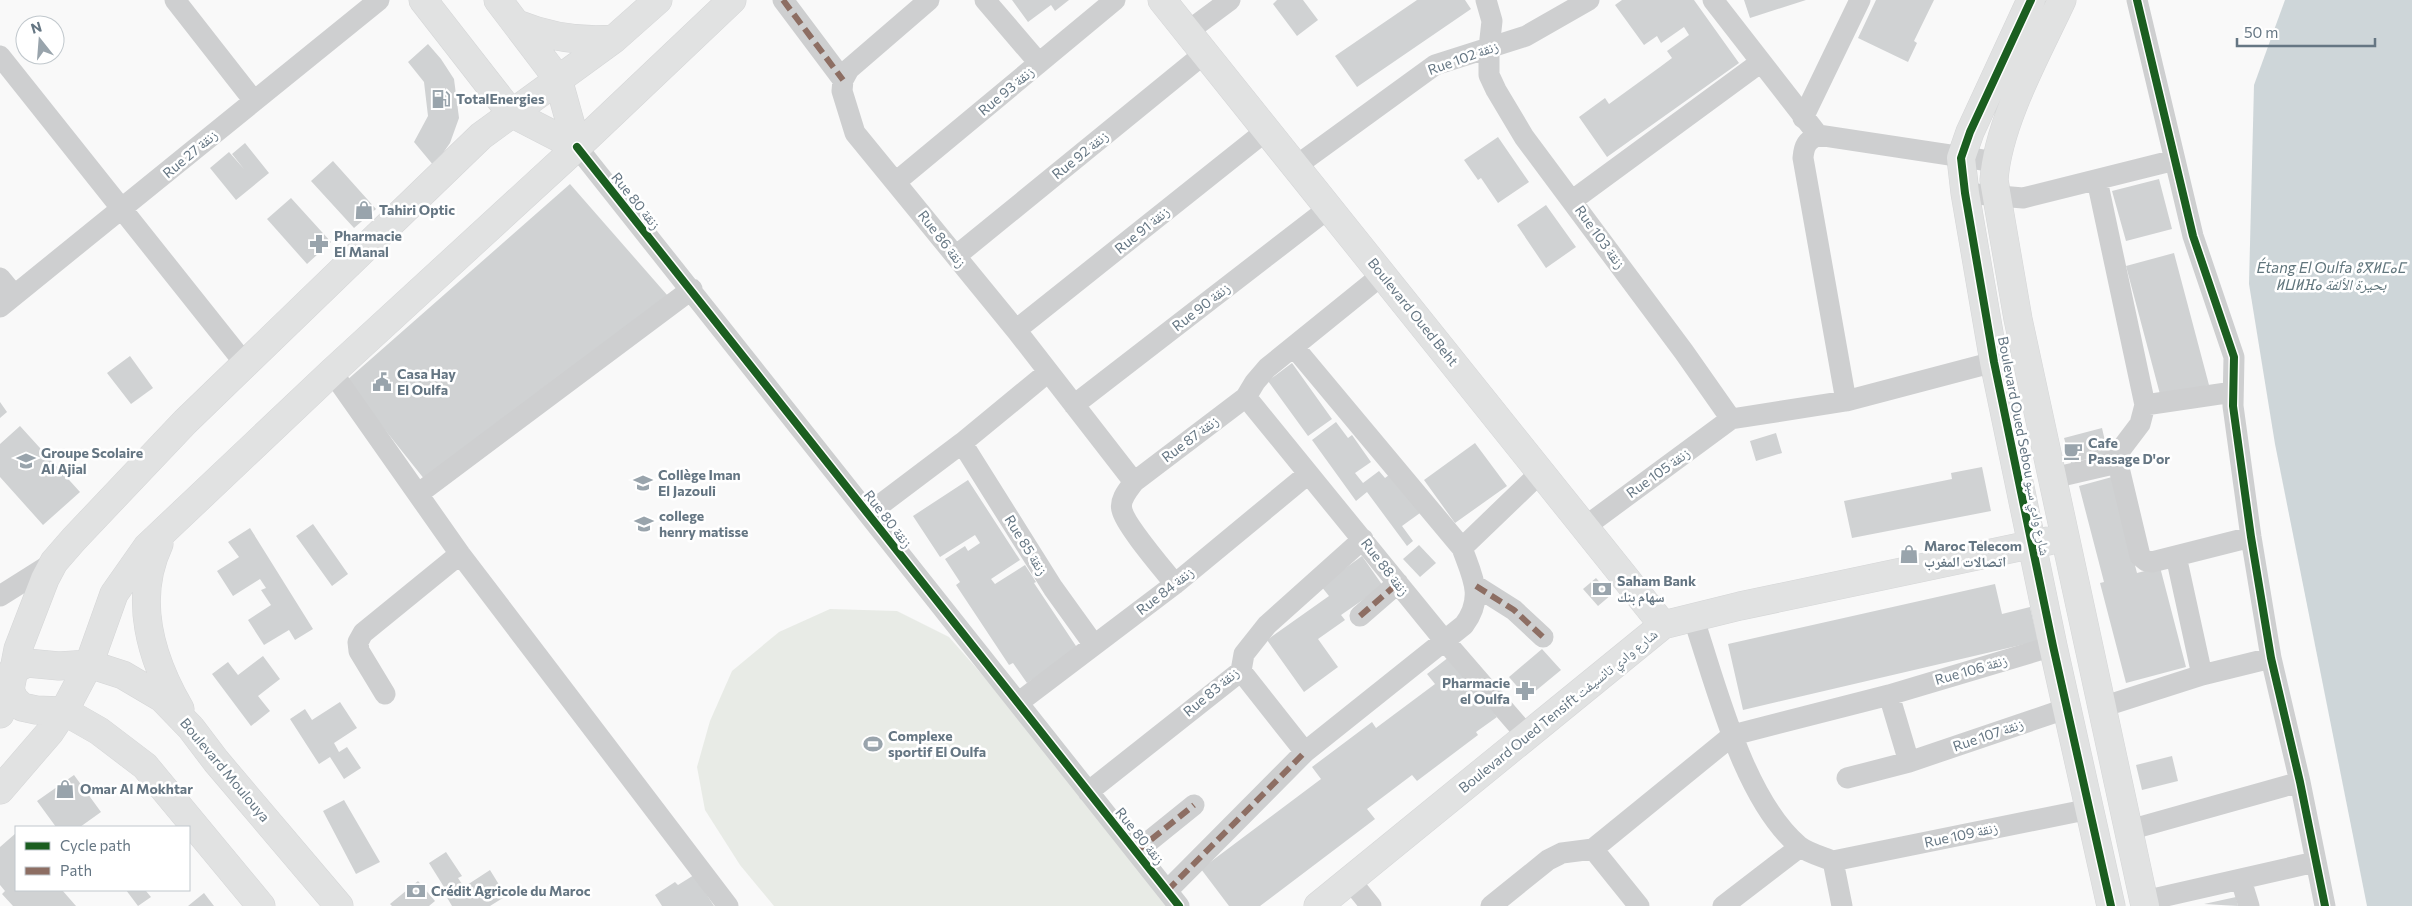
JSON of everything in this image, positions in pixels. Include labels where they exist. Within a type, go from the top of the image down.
[{"type":"street","points":[[174,0],[254,101]]},
{"type":"street","name":"Rue 27 زنقة","points":[[7,301],[122,210],[379,0]]},
{"type":"street","points":[[423,0],[511,113],[577,147]]},
{"type":"street","points":[[498,0],[558,79],[577,147]]},
{"type":"street","points":[[0,596],[54,562],[185,422],[481,136],[614,39],[658,0]]},
{"type":"street","points":[[0,790],[50,732],[64,711],[89,664],[114,594],[141,555],[166,527],[577,147],[732,0]]},
{"type":"street","points":[[783,0],[843,80],[849,68],[929,0]]},
{"type":"street","points":[[985,0],[1039,63]]},
{"type":"street","name":"Rue 93 زنقة","points":[[897,182],[1115,0]]},
{"type":"street","name":"Boulevard Oued Beht","points":[[1162,0],[1586,526],[1663,625]]},
{"type":"street","points":[[1187,32],[1230,0]]},
{"type":"street","name":"Rue 103 زنقة","points":[[1486,0],[1492,21],[1489,48],[1489,76],[1496,90],[1524,137],[1731,419]]},
{"type":"street","name":"Rue 102 زنقة","points":[[1296,166],[1435,65],[1526,36],[1589,0]]},
{"type":"street","points":[[1713,0],[1818,135],[1996,162]]},
{"type":"street","points":[[1803,118],[1860,0]]},
{"type":"street","name":"Boulevard Oued Sebou شارع وادي سبو","points":[[2031,0],[1970,132],[1961,158],[1965,193],[1994,362],[2053,646],[2111,906]]},
{"type":"street","name":"Boulevard Oued Sebou شارع وادي سبو","points":[[2062,0],[2006,129],[1996,162],[1996,197],[2018,319],[2144,903]]},
{"type":"street","points":[[2137,0],[2193,236],[2234,357],[2233,392],[2251,537],[2271,658],[2300,782],[2325,906]]},
{"type":"street","points":[[517,24],[533,31],[568,39],[614,39]]},
{"type":"street","name":"Rue 92 زنقة","points":[[956,256],[1205,53]]},
{"type":"street","points":[[0,56],[246,365]]},
{"type":"street","points":[[1572,200],[1761,62]]},
{"type":"street","name":"Rue 86 زنقة","points":[[843,80],[842,90],[845,106],[855,132],[1016,330],[1047,373],[1134,482]]},
{"type":"street","name":"Rue 91 زنقة","points":[[1016,330],[1267,130]]},
{"type":"street","points":[[1818,135],[1808,141],[1804,148],[1803,158],[1846,401]]},
{"type":"street","name":"Rue 80 زنقة","points":[[577,147],[692,289],[1173,898]]},
{"type":"street","points":[[1965,193],[2023,198],[2175,160]]},
{"type":"street","points":[[2097,180],[2145,405],[2140,424],[2109,464]]},
{"type":"street","name":"Rue 90 زنقة","points":[[1074,405],[1329,208]]},
{"type":"street","points":[[1246,397],[1254,382],[1267,368],[1382,275]]},
{"type":"street","points":[[0,278],[7,301]]},
{"type":"street","points":[[418,494],[692,289]]},
{"type":"street","points":[[1173,898],[1305,752],[1470,617],[1476,586],[1462,548],[1294,347]]},
{"type":"street","points":[[1731,419],[1846,401],[1994,362]]},
{"type":"street","points":[[332,372],[460,554],[728,906]]},
{"type":"street","points":[[868,514],[962,443],[1047,373]]},
{"type":"street","points":[[2145,405],[2233,392]]},
{"type":"street","name":"Rue 88 زنقة","points":[[1246,397],[1444,640],[1527,736]]},
{"type":"street","name":"Rue 87 زنقة","points":[[1134,482],[1246,397]]},
{"type":"street","name":"Rue 105 زنقة","points":[[1586,526],[1731,419]]},
{"type":"street","name":"Rue 85 زنقة","points":[[962,443],[1053,588],[1094,645]]},
{"type":"street","points":[[2053,478],[2109,464],[2116,466],[2120,472],[2140,556],[2146,561],[2152,562],[2251,537]]},
{"type":"street","points":[[1462,548],[1541,472]]},
{"type":"street","name":"Rue 84 زنقة","points":[[1018,703],[1175,584],[1308,474]]},
{"type":"street","points":[[1134,482],[1124,497],[1121,509],[1128,522],[1175,584]]},
{"type":"street","points":[[166,527],[152,559],[147,579],[147,619],[155,658],[172,695],[191,728]]},
{"type":"street","name":"Boulevard Oued Tensift شارع وادي تانسيفت","points":[[1318,906],[1663,625],[2066,537]]},
{"type":"street","name":"Rue 83 زنقة","points":[[1088,792],[1241,671],[1244,654],[1267,625],[1363,539]]},
{"type":"street","points":[[385,694],[359,651],[358,642],[363,633],[460,554]]},
{"type":"street","points":[[2176,556],[2202,675]]},
{"type":"street","points":[[6,686],[25,629],[54,562]]},
{"type":"street","points":[[1360,616],[1398,583]]},
{"type":"street","points":[[1476,586],[1514,610],[1543,637]]},
{"type":"street","points":[[1693,617],[1733,735],[1753,783],[1782,829],[1800,847],[1833,861],[1842,906]]},
{"type":"street","name":"Rue 106 زنقة","points":[[1733,735],[1889,694],[2053,646]]},
{"type":"street","points":[[2102,707],[2202,675],[2271,658]]},
{"type":"street","points":[[6,686],[27,663],[59,666],[89,664]]},
{"type":"street","name":"Boulevard Moulouya","points":[[89,664],[123,675],[162,698],[191,728],[216,761],[339,906]]},
{"type":"street","points":[[1241,671],[1305,752]]},
{"type":"street","points":[[6,686],[14,699],[22,707],[36,710],[64,711],[99,731],[144,766],[261,906]]},
{"type":"street","points":[[1889,694],[1909,762]]},
{"type":"street","name":"Rue 107 زنقة","points":[[1847,778],[1909,762],[2068,708]]},
{"type":"street","points":[[1491,906],[1548,860],[1562,853],[1593,849],[1733,735]]},
{"type":"street","points":[[2129,830],[2300,782]]},
{"type":"street","points":[[1137,851],[1194,805]]},
{"type":"street","name":"Rue 109 زنقة","points":[[1833,861],[2090,809]]},
{"type":"street","points":[[1723,906],[1800,847]]},
{"type":"street","points":[[1593,849],[1639,906]]},
{"type":"street","points":[[2144,903],[2315,862]]},
{"type":"street","points":[[1350,880],[1371,906]]},
{"type":"street","points":[[2241,880],[2249,906]]},
{"type":"shaded area","name":"Complexe sportif El Oulfa","points":[[830,609],[897,611],[949,637],[1107,817],[1170,906],[774,906],[740,865],[705,810],[697,767],[710,721],[732,671],[779,632]]},
{"type":"water","name":"Étang El Oulfa ⵓⴳⵍⵎⴰⵎ ⵍⵡⵍⴼⴰ بحيرة الألفة","points":[[2285,0],[2412,0],[2412,906],[2367,906],[2275,444],[2249,284],[2254,85]]},
{"type":"building","points":[[1012,0],[1069,0],[1055,11],[1051,5],[1028,22]]},
{"type":"building","points":[[1277,0],[1303,0],[1318,20],[1297,36],[1273,4]]},
{"type":"building","points":[[1417,0],[1465,0],[1471,9],[1357,87],[1335,56]]},
{"type":"building","points":[[1622,0],[1694,0],[1739,63],[1607,157],[1579,117],[1605,98],[1609,104],[1660,67],[1672,58],[1667,51],[1689,35],[1684,27],[1661,43],[1657,36],[1644,45],[1615,5]]},
{"type":"building","points":[[1744,0],[1806,0],[1750,18]]},
{"type":"building","points":[[1876,0],[1934,0],[1914,41],[1917,43],[1908,62],[1858,38]]},
{"type":"building","name":"TotalEnergies","points":[[428,44],[454,79],[459,118],[450,143],[434,166],[414,142],[428,116],[424,82],[408,62]]},
{"type":"building","points":[[1498,137],[1529,182],[1498,203],[1481,178],[1478,180],[1464,160]]},
{"type":"building","points":[[245,143],[269,173],[236,200],[210,168],[229,152],[244,169],[232,154]]},
{"type":"building","points":[[333,161],[376,209],[354,228],[311,181]]},
{"type":"building","points":[[2159,179],[2172,229],[2126,241],[2112,191]]},
{"type":"building","points":[[570,184],[668,296],[425,480],[346,381]]},
{"type":"building","points":[[291,198],[331,242],[307,264],[267,219]]},
{"type":"building","points":[[1546,205],[1576,247],[1546,268],[1517,225]]},
{"type":"building","points":[[2174,253],[2209,385],[2161,398],[2126,266]]},
{"type":"building","points":[[130,356],[153,388],[131,404],[107,373]]},
{"type":"building","points":[[1292,363],[1332,419],[1308,436],[1268,381]]},
{"type":"building","points":[[0,402],[7,412],[0,418]]},
{"type":"building","points":[[1336,422],[1348,438],[1352,435],[1371,462],[1355,473],[1363,483],[1379,471],[1385,478],[1393,472],[1420,513],[1402,526],[1413,541],[1407,546],[1367,492],[1356,501],[1312,440]]},
{"type":"building","name":"Groupe Scolaire Al Ajial","points":[[20,426],[80,492],[43,525],[0,477],[0,444]]},
{"type":"building","points":[[2102,428],[2108,454],[2071,463],[2064,438]]},
{"type":"building","points":[[1776,433],[1782,453],[1756,461],[1750,441]]},
{"type":"building","points":[[1475,443],[1507,486],[1455,523],[1424,480]]},
{"type":"building","points":[[1982,467],[1991,511],[1852,538],[1844,501],[1952,479],[1951,473]]},
{"type":"building","points":[[2112,477],[2137,573],[2160,567],[2186,667],[2126,683],[2100,583],[2104,582],[2079,486]]},
{"type":"building","points":[[968,480],[1020,560],[991,579],[995,584],[1025,565],[1036,582],[1034,583],[1078,649],[1027,683],[1013,663],[1009,665],[956,585],[960,582],[945,559],[965,546],[968,551],[980,543],[975,535],[940,557],[913,516]]},
{"type":"building","points":[[313,524],[348,574],[332,586],[296,536]]},
{"type":"building","points":[[250,528],[313,629],[295,640],[289,630],[264,645],[248,620],[271,605],[261,590],[266,588],[260,579],[233,596],[217,571],[239,557],[228,542]]},
{"type":"building","points":[[1419,545],[1436,563],[1420,577],[1403,559]]},
{"type":"building","points":[[1362,556],[1383,586],[1341,615],[1345,620],[1318,639],[1338,667],[1304,692],[1267,640],[1329,596],[1321,586]]},
{"type":"building","points":[[1596,578],[1611,595],[1598,606],[1583,589]]},
{"type":"building","points":[[1995,584],[2002,614],[2030,607],[2038,641],[1743,710],[1728,644]]},
{"type":"building","points":[[1542,649],[1561,670],[1527,698],[1509,677]]},
{"type":"building","points":[[263,656],[280,679],[258,696],[270,711],[251,726],[212,674],[228,662],[238,675]]},
{"type":"building","points":[[1449,657],[1497,717],[1476,732],[1478,735],[1417,781],[1412,775],[1367,809],[1375,819],[1260,906],[1229,906],[1201,869],[1321,779],[1312,767],[1372,722],[1376,728],[1435,684],[1427,674]]},
{"type":"building","points":[[340,702],[357,728],[334,743],[339,752],[347,747],[361,768],[344,779],[330,757],[319,764],[290,719],[305,709],[312,720]]},
{"type":"building","points":[[2172,756],[2178,781],[2142,790],[2136,765]]},
{"type":"building","points":[[74,775],[101,812],[81,826],[55,826],[37,801]]},
{"type":"building","points":[[344,800],[380,862],[356,874],[323,811]]},
{"type":"building","points":[[15,834],[15,891],[63,891],[76,906],[13,906],[2,894],[5,891],[0,885],[0,847]]},
{"type":"building","points":[[446,852],[462,876],[458,878],[464,887],[490,870],[506,896],[490,906],[452,906],[442,889],[444,887],[429,863]]},
{"type":"building","points":[[694,875],[714,906],[662,906],[655,895],[675,882],[678,885]]},
{"type":"building","name":"Crédit Agricole du Maroc","points":[[418,881],[435,901],[429,906],[392,906],[390,904]]},
{"type":"building","points":[[127,891],[146,891],[151,897],[138,906]]},
{"type":"building","points":[[204,893],[214,906],[188,906]]},
{"type":"building","points":[[2236,897],[2238,906],[2204,904]]},
{"type":"marked path","points":[[783,0],[843,80]]},
{"type":"marked path","points":[[1360,616],[1398,583]]},
{"type":"marked path","points":[[1476,586],[1514,610],[1543,637]]},
{"type":"marked path","points":[[1167,891],[1305,752]]},
{"type":"marked path","points":[[1137,851],[1194,805]]},
{"type":"cycle path","points":[[2031,0],[1970,132],[1961,158],[1965,193],[1994,362],[2053,646],[2111,906]]},
{"type":"cycle path","points":[[2137,0],[2193,236],[2234,357],[2233,406],[2251,537],[2271,658],[2300,782],[2325,906]]},
{"type":"cycle path","points":[[577,147],[1179,906]]},
{"type":"place","name":"TotalEnergies","points":[[441,99]]},
{"type":"place","name":"Tahiri Optic","points":[[364,210]]},
{"type":"place","name":"Pharmacie El Manal","points":[[319,244]]},
{"type":"place","name":"Casa Hay El Oulfa","points":[[382,382]]},
{"type":"place","name":"Cafe Passage D'or","points":[[2073,451]]},
{"type":"place","name":"Groupe Scolaire Al Ajial","points":[[26,461]]},
{"type":"place","name":"Collège Iman El Jazouli","points":[[643,483]]},
{"type":"place","name":"college henry matisse","points":[[644,524]]},
{"type":"place","name":"Maroc Telecom اتصالات المغرب","points":[[1909,554]]},
{"type":"place","name":"Saham Bank سهام بنك","points":[[1602,589]]},
{"type":"place","name":"Pharmacie el Oulfa","points":[[1525,691]]},
{"type":"place","name":"Complexe sportif El Oulfa","points":[[873,744]]},
{"type":"place","name":"Omar Al Mokhtar","points":[[65,789]]},
{"type":"place","name":"Crédit Agricole du Maroc","points":[[416,891]]}]
